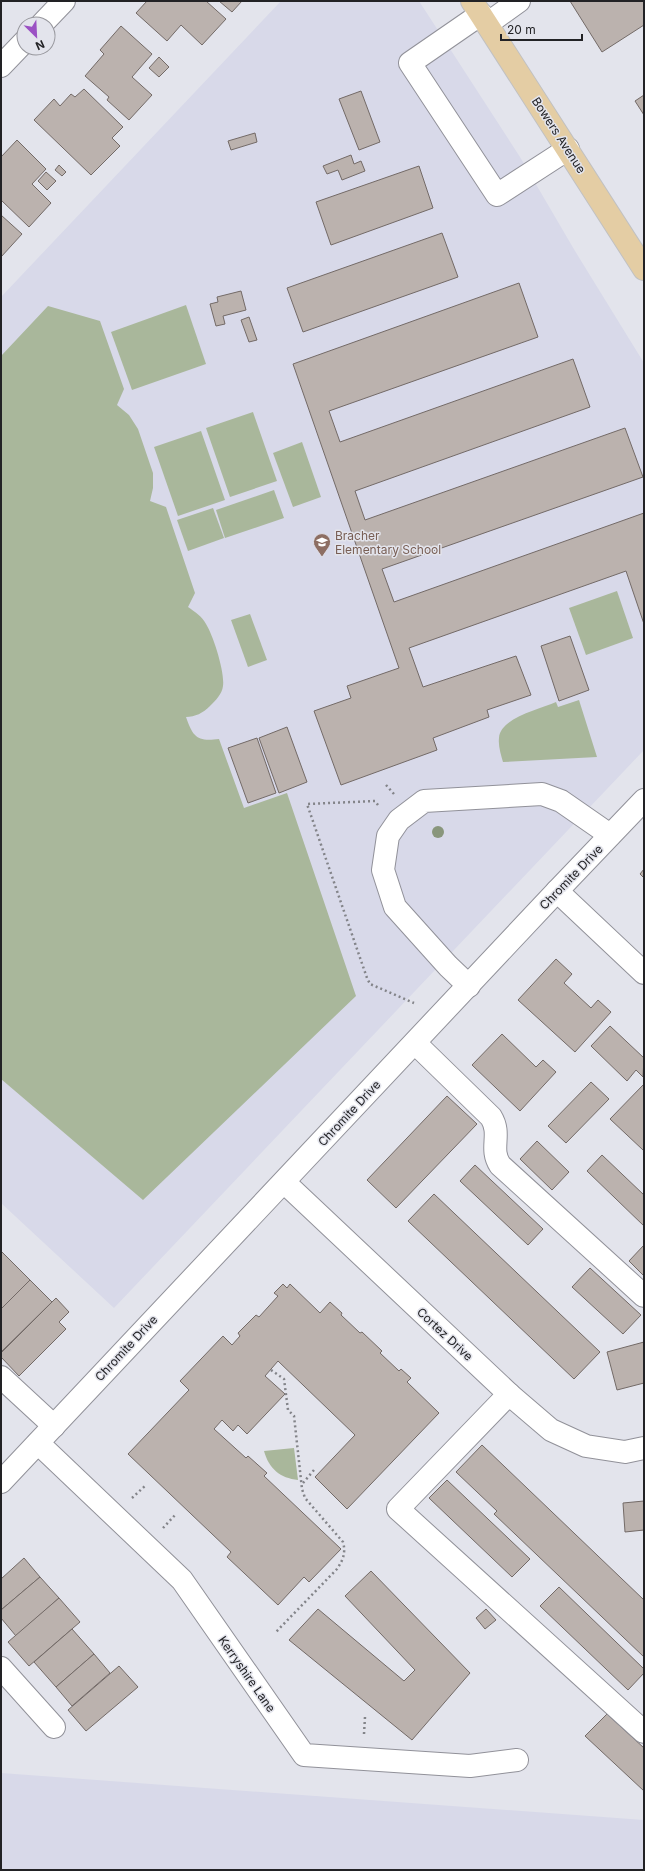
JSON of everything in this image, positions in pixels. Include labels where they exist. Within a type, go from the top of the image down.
[{"type":"main road","name":"Bowers Avenue","points":[[480,13],[644,269]]},
{"type":"street","points":[[50,16],[64,1]]},
{"type":"street","points":[[518,1],[480,13],[410,62],[497,194],[568,149]]},
{"type":"street","points":[[1,66],[16,50]]},
{"type":"street","points":[[469,986],[448,966],[395,907],[383,870],[388,836],[399,820],[424,801],[542,794],[561,801],[610,835]]},
{"type":"street","name":"Chromite Drive","points":[[1,1482],[644,800]]},
{"type":"street","points":[[557,891],[644,972]]},
{"type":"street","points":[[415,1043],[491,1117],[497,1131],[494,1148],[495,1157],[500,1165],[644,1296]]},
{"type":"street","name":"Cortez Drive","points":[[284,1182],[508,1394],[551,1430],[586,1446],[634,1450]]},
{"type":"street","points":[[1,1377],[54,1426]]},
{"type":"street","points":[[508,1394],[398,1509],[644,1732]]},
{"type":"street","name":"Kerryshire Lane","points":[[38,1443],[182,1580],[304,1755],[470,1766],[517,1760]]},
{"type":"street","points":[[1,1668],[54,1727]]},
{"type":"path","points":[[375,801],[307,804],[370,984],[414,1003]]},
{"type":"path","points":[[271,1370],[284,1378],[288,1410],[294,1416],[305,1498],[343,1542],[345,1549],[343,1560],[337,1569],[275,1633]]},
{"type":"path","points":[[302,1483],[314,1470]]},
{"type":"path","points":[[135,1496],[146,1485]]},
{"type":"path","points":[[159,1532],[176,1514]]},
{"type":"path","points":[[364,1735],[365,1717]]},
{"type":"shaded area","name":"Bracher Elementary School","points":[[281,1],[419,1],[520,157],[575,251],[644,363],[644,750],[114,1308],[1,1203],[1,297]]},
{"type":"shaded area","points":[[1,1773],[644,1820],[644,1870],[1,1870]]},
{"type":"green space","points":[[186,305],[206,364],[132,390],[111,332]]},
{"type":"green space","points":[[48,306],[100,321],[124,389],[117,405],[129,415],[138,429],[153,473],[153,488],[150,501],[166,507],[195,593],[188,607],[198,614],[204,621],[209,629],[215,645],[222,672],[223,686],[220,694],[205,711],[186,717],[191,729],[197,737],[201,739],[219,739],[244,808],[287,793],[356,996],[143,1200],[1,1079],[1,356]]},
{"type":"green space","points":[[253,412],[277,481],[230,497],[206,428]]},
{"type":"green space","points":[[201,431],[225,500],[178,516],[154,447]]},
{"type":"green space","points":[[302,442],[321,497],[293,507],[273,453]]},
{"type":"green space","points":[[274,490],[284,518],[225,538],[216,510]]},
{"type":"green space","points":[[213,508],[224,538],[188,551],[177,520]]},
{"type":"green space","points":[[617,591],[633,638],[586,655],[569,608]]},
{"type":"green space","points":[[250,614],[267,660],[248,667],[231,620]]},
{"type":"green space","points":[[579,700],[597,757],[503,762],[499,747],[499,738],[501,731],[506,725],[522,715],[556,702],[558,707]]},
{"type":"green space","points":[[294,1448],[298,1480],[286,1477],[276,1472],[269,1463],[264,1451]]},
{"type":"building","points":[[147,1],[206,1],[226,19],[202,45],[181,25],[167,41],[136,13]]},
{"type":"building","points":[[219,1],[242,1],[232,12]]},
{"type":"building","points":[[570,1],[644,1],[644,25],[602,52]]},
{"type":"building","points":[[121,26],[152,54],[132,77],[152,95],[129,120],[107,100],[109,97],[85,76],[104,54],[100,50]]},
{"type":"building","points":[[159,57],[169,67],[159,77],[149,68]]},
{"type":"building","points":[[84,89],[123,127],[112,138],[120,146],[91,175],[34,120],[54,99],[60,106],[71,94],[75,97]]},
{"type":"building","points":[[361,91],[380,142],[359,150],[339,99]]},
{"type":"building","points":[[644,95],[644,115],[635,101]]},
{"type":"building","points":[[255,133],[257,142],[231,150],[228,141]]},
{"type":"building","points":[[17,140],[46,169],[32,184],[51,203],[29,227],[1,200],[1,157]]},
{"type":"building","points":[[351,155],[354,164],[361,161],[365,171],[342,180],[338,170],[327,174],[323,166]]},
{"type":"building","points":[[59,165],[66,172],[62,176],[55,170]]},
{"type":"building","points":[[419,166],[433,208],[331,245],[316,202]]},
{"type":"building","points":[[46,172],[56,181],[47,190],[38,181]]},
{"type":"building","points":[[1,215],[22,234],[1,257]]},
{"type":"building","points":[[442,233],[458,277],[303,332],[287,288]]},
{"type":"building","points":[[519,283],[538,337],[329,411],[340,442],[573,359],[590,407],[355,491],[365,520],[625,428],[643,477],[382,569],[394,602],[644,513],[644,624],[626,571],[409,648],[423,687],[516,656],[531,695],[487,710],[489,717],[433,738],[437,750],[341,785],[314,711],[351,698],[347,686],[399,668],[293,364]]},
{"type":"building","points":[[241,291],[246,310],[223,316],[225,324],[216,326],[210,304],[218,302],[217,297]]},
{"type":"building","points":[[249,317],[257,340],[249,342],[241,320]]},
{"type":"building","points":[[570,636],[589,690],[559,701],[541,646]]},
{"type":"building","points":[[287,727],[307,782],[279,793],[259,738]]},
{"type":"building","points":[[257,738],[276,793],[248,803],[228,748]]},
{"type":"building","points":[[644,869],[644,878],[640,874]]},
{"type":"building","points":[[556,959],[572,974],[564,983],[591,1008],[598,1000],[611,1012],[575,1052],[518,1000]]},
{"type":"building","points":[[610,1026],[644,1058],[643,1077],[636,1070],[627,1081],[591,1046]]},
{"type":"building","points":[[502,1034],[536,1067],[543,1060],[556,1072],[520,1111],[472,1065]]},
{"type":"building","points":[[591,1082],[609,1099],[566,1143],[548,1126]]},
{"type":"building","points":[[644,1084],[644,1149],[643,1150],[610,1119]]},
{"type":"building","points":[[447,1096],[477,1124],[396,1208],[367,1180]]},
{"type":"building","points":[[537,1141],[569,1172],[552,1190],[520,1159]]},
{"type":"building","points":[[602,1155],[644,1195],[644,1226],[587,1171]]},
{"type":"building","points":[[475,1165],[543,1229],[528,1245],[460,1181]]},
{"type":"building","points":[[434,1194],[600,1352],[574,1379],[408,1221]]},
{"type":"building","points":[[644,1245],[644,1276],[629,1261]]},
{"type":"building","points":[[1,1251],[30,1280],[1,1309]]},
{"type":"building","points":[[590,1268],[641,1315],[623,1334],[572,1287]]},
{"type":"building","points":[[30,1280],[52,1302],[2,1351],[1,1309]]},
{"type":"building","points":[[283,1284],[287,1288],[290,1284],[320,1313],[330,1302],[360,1333],[362,1332],[382,1351],[380,1353],[399,1371],[401,1369],[411,1378],[407,1382],[439,1413],[347,1509],[315,1477],[355,1435],[278,1361],[265,1376],[285,1394],[247,1434],[238,1425],[233,1431],[222,1420],[214,1429],[246,1458],[248,1456],[267,1473],[264,1476],[341,1549],[309,1582],[304,1577],[278,1605],[227,1557],[231,1552],[128,1454],[189,1390],[180,1381],[223,1336],[232,1345],[240,1336],[238,1333],[256,1315],[259,1317],[278,1296],[274,1293]]},
{"type":"building","points":[[56,1298],[69,1312],[59,1322],[66,1329],[19,1376],[1,1357],[1,1353]]},
{"type":"building","points":[[644,1342],[644,1383],[617,1390],[607,1352]]},
{"type":"building","points":[[482,1445],[644,1600],[644,1657],[494,1514],[497,1511],[456,1472]]},
{"type":"building","points":[[447,1480],[530,1559],[512,1577],[429,1498]]},
{"type":"building","points":[[644,1501],[644,1530],[625,1532],[623,1503]]},
{"type":"building","points":[[24,1558],[40,1577],[1,1610],[1,1579]]},
{"type":"building","points":[[371,1571],[470,1673],[412,1740],[289,1640],[318,1609],[404,1681],[415,1670],[345,1596]]},
{"type":"building","points":[[40,1577],[59,1598],[16,1636],[1,1618],[1,1610]]},
{"type":"building","points":[[559,1587],[644,1669],[644,1673],[628,1690],[540,1606]]},
{"type":"building","points":[[59,1598],[80,1622],[29,1666],[8,1642]]},
{"type":"building","points":[[486,1609],[496,1620],[485,1629],[476,1618]]},
{"type":"building","points":[[72,1629],[94,1654],[56,1687],[34,1662]]},
{"type":"building","points":[[94,1654],[110,1673],[72,1706],[56,1687]]},
{"type":"building","points":[[119,1666],[138,1687],[86,1731],[68,1710]]},
{"type":"building","points":[[607,1714],[644,1748],[644,1791],[585,1736]]},
{"type":"place","name":"Bracher Elementary School","points":[[322,557]]}]
